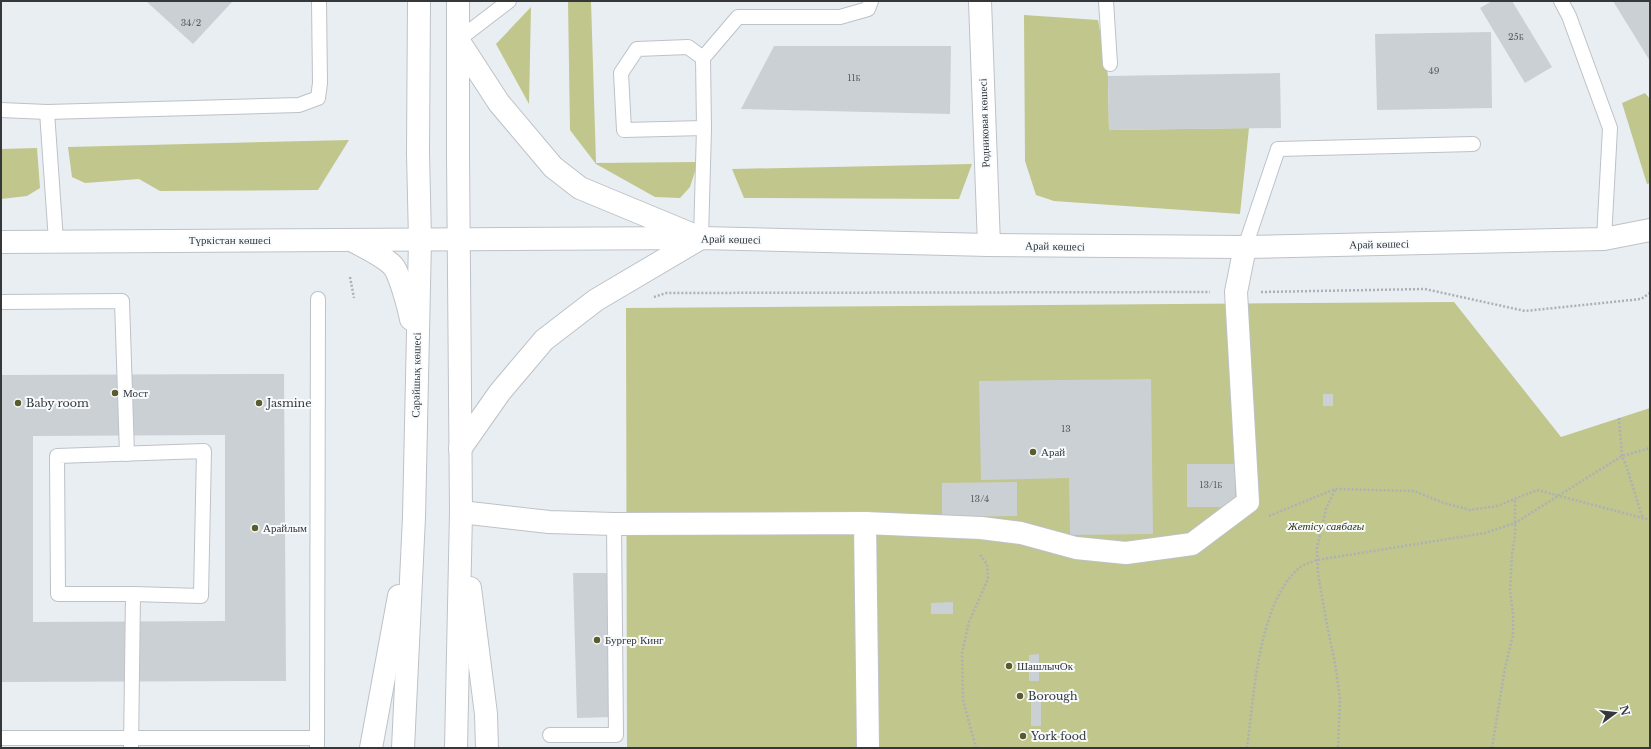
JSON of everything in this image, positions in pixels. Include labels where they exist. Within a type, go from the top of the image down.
[{"type":"main road","name":"Сарайшық көшесі","points":[[403,748],[414,517],[420,240],[418,153],[419,1]]},
{"type":"main road","points":[[456,748],[461,512],[458,1]]},
{"type":"main road","name":"Родниковая көшесі","points":[[980,1],[990,245]]},
{"type":"main road","points":[[458,40],[499,103],[553,166],[580,188],[701,238]]},
{"type":"main road","name":"Арай көшесі","points":[[459,239],[701,238],[990,245],[1245,247],[1604,239],[1650,230]]},
{"type":"main road","points":[[460,449],[500,392],[544,340],[596,300],[701,238]]},
{"type":"main road","name":"Түркістан көшесі","points":[[1,242],[459,239]]},
{"type":"main road","points":[[350,240],[373,252],[394,267],[409,310],[417,345]]},
{"type":"main road","points":[[461,512],[549,522],[614,524],[865,523],[981,528],[1021,533],[1076,548],[1126,553],[1192,544],[1248,502],[1236,292],[1245,247]]},
{"type":"main road","points":[[461,512],[486,714],[487,748]]},
{"type":"main road","points":[[371,748],[414,517]]},
{"type":"main road","points":[[865,523],[868,748]]},
{"type":"lane","points":[[1,110],[47,112],[299,105],[318,98],[320,83],[319,1]]},
{"type":"lane","points":[[458,40],[509,1]]},
{"type":"lane","points":[[701,238],[704,128],[703,58],[738,17],[840,17],[868,9],[871,1]]},
{"type":"lane","points":[[1106,1],[1110,64]]},
{"type":"lane","points":[[1561,1],[1569,16],[1610,128],[1604,239]]},
{"type":"lane","points":[[703,58],[688,47],[637,49],[621,73],[624,130],[704,128]]},
{"type":"lane","points":[[47,112],[56,241]]},
{"type":"lane","points":[[1245,247],[1278,149],[1473,144]]},
{"type":"lane","points":[[1,738],[131,743],[317,743],[318,299]]},
{"type":"lane","points":[[1,302],[122,301],[127,454]]},
{"type":"lane","points":[[204,451],[200,596],[133,594],[58,594],[57,456],[204,451]]},
{"type":"lane","points":[[550,735],[616,735],[614,524]]},
{"type":"lane","points":[[131,743],[133,594]]},
{"type":"path","points":[[350,277],[354,298]]},
{"type":"path","points":[[652,298],[666,292],[1236,292],[1425,289],[1525,311],[1641,299],[1650,293]]},
{"type":"path","points":[[1619,418],[1622,456],[1643,519]]},
{"type":"path","points":[[1247,748],[1261,642],[1278,595],[1299,568],[1317,560],[1485,533],[1515,523],[1622,456],[1650,448]]},
{"type":"path","points":[[1335,489],[1326,509],[1317,548],[1317,560],[1340,698],[1338,748]]},
{"type":"path","points":[[1248,502],[1270,516],[1335,489],[1414,491],[1444,503],[1470,510],[1497,506],[1537,490],[1650,520]]},
{"type":"path","points":[[1492,748],[1504,668],[1513,635],[1514,614],[1510,590],[1512,554],[1516,536],[1515,499]]},
{"type":"path","points":[[963,528],[986,564],[988,579],[969,622],[962,653],[963,700],[976,748]]},
{"type":"green space","points":[[568,1],[591,1],[596,163],[698,162],[690,187],[680,198],[655,197],[596,164],[570,130]]},
{"type":"green space","points":[[531,7],[529,104],[496,44]]},
{"type":"green space","points":[[1024,15],[1098,20],[1108,76],[1109,130],[1249,128],[1240,214],[1054,201],[1036,195],[1025,161]]},
{"type":"green space","points":[[1645,93],[1650,99],[1650,183],[1647,184],[1622,103]]},
{"type":"green space","points":[[349,140],[318,190],[160,191],[139,179],[85,183],[72,177],[68,147]]},
{"type":"green space","points":[[37,148],[40,188],[27,196],[1,199],[1,149]]},
{"type":"green space","points":[[972,164],[959,199],[744,198],[732,169]]},
{"type":"green space","name":"Жетісу саябағы","points":[[1454,302],[1561,437],[1650,408],[1650,748],[627,748],[626,308]]},
{"type":"building","points":[[146,1],[233,1],[193,44]]},
{"type":"building","points":[[1492,1],[1512,1],[1552,67],[1525,83],[1480,8]]},
{"type":"building","points":[[1613,1],[1650,1],[1650,61]]},
{"type":"building","points":[[1491,32],[1492,108],[1377,110],[1375,34]]},
{"type":"building","points":[[774,46],[951,46],[950,114],[741,109]]},
{"type":"building","points":[[1280,73],[1281,128],[1109,130],[1108,76]]},
{"type":"building","name":"Арайлым","points":[[284,374],[286,681],[1,682],[1,375]],"holes":[[[225,435],[225,621],[33,622],[33,436]]]},
{"type":"building","points":[[1151,379],[1153,534],[1070,535],[1069,478],[981,480],[979,381]]},
{"type":"building","points":[[1323,394],[1333,394],[1333,406],[1323,406]]},
{"type":"building","points":[[1187,464],[1235,464],[1235,507],[1187,507]]},
{"type":"building","points":[[1017,482],[1017,516],[942,517],[942,483]]},
{"type":"building","points":[[573,573],[610,573],[614,717],[577,718]]},
{"type":"building","points":[[953,602],[953,614],[931,614],[931,603]]},
{"type":"building","points":[[1039,654],[1039,681],[1029,681],[1029,655]]},
{"type":"building","points":[[1031,699],[1041,699],[1041,726],[1031,726]]},
{"type":"place","name":"Мост","points":[[115,393]]},
{"type":"place","name":"Baby room","points":[[18,403]]},
{"type":"place","name":"Jasmine","points":[[259,403]]},
{"type":"place","name":"Арай","points":[[1033,452]]},
{"type":"place","name":"Арайлым","points":[[255,528]]},
{"type":"place","name":"Бургер Кинг","points":[[597,640]]},
{"type":"place","name":"ШашлычОк","points":[[1009,666]]},
{"type":"place","name":"Borough","points":[[1020,696]]},
{"type":"place","name":"York food","points":[[1023,736]]}]
